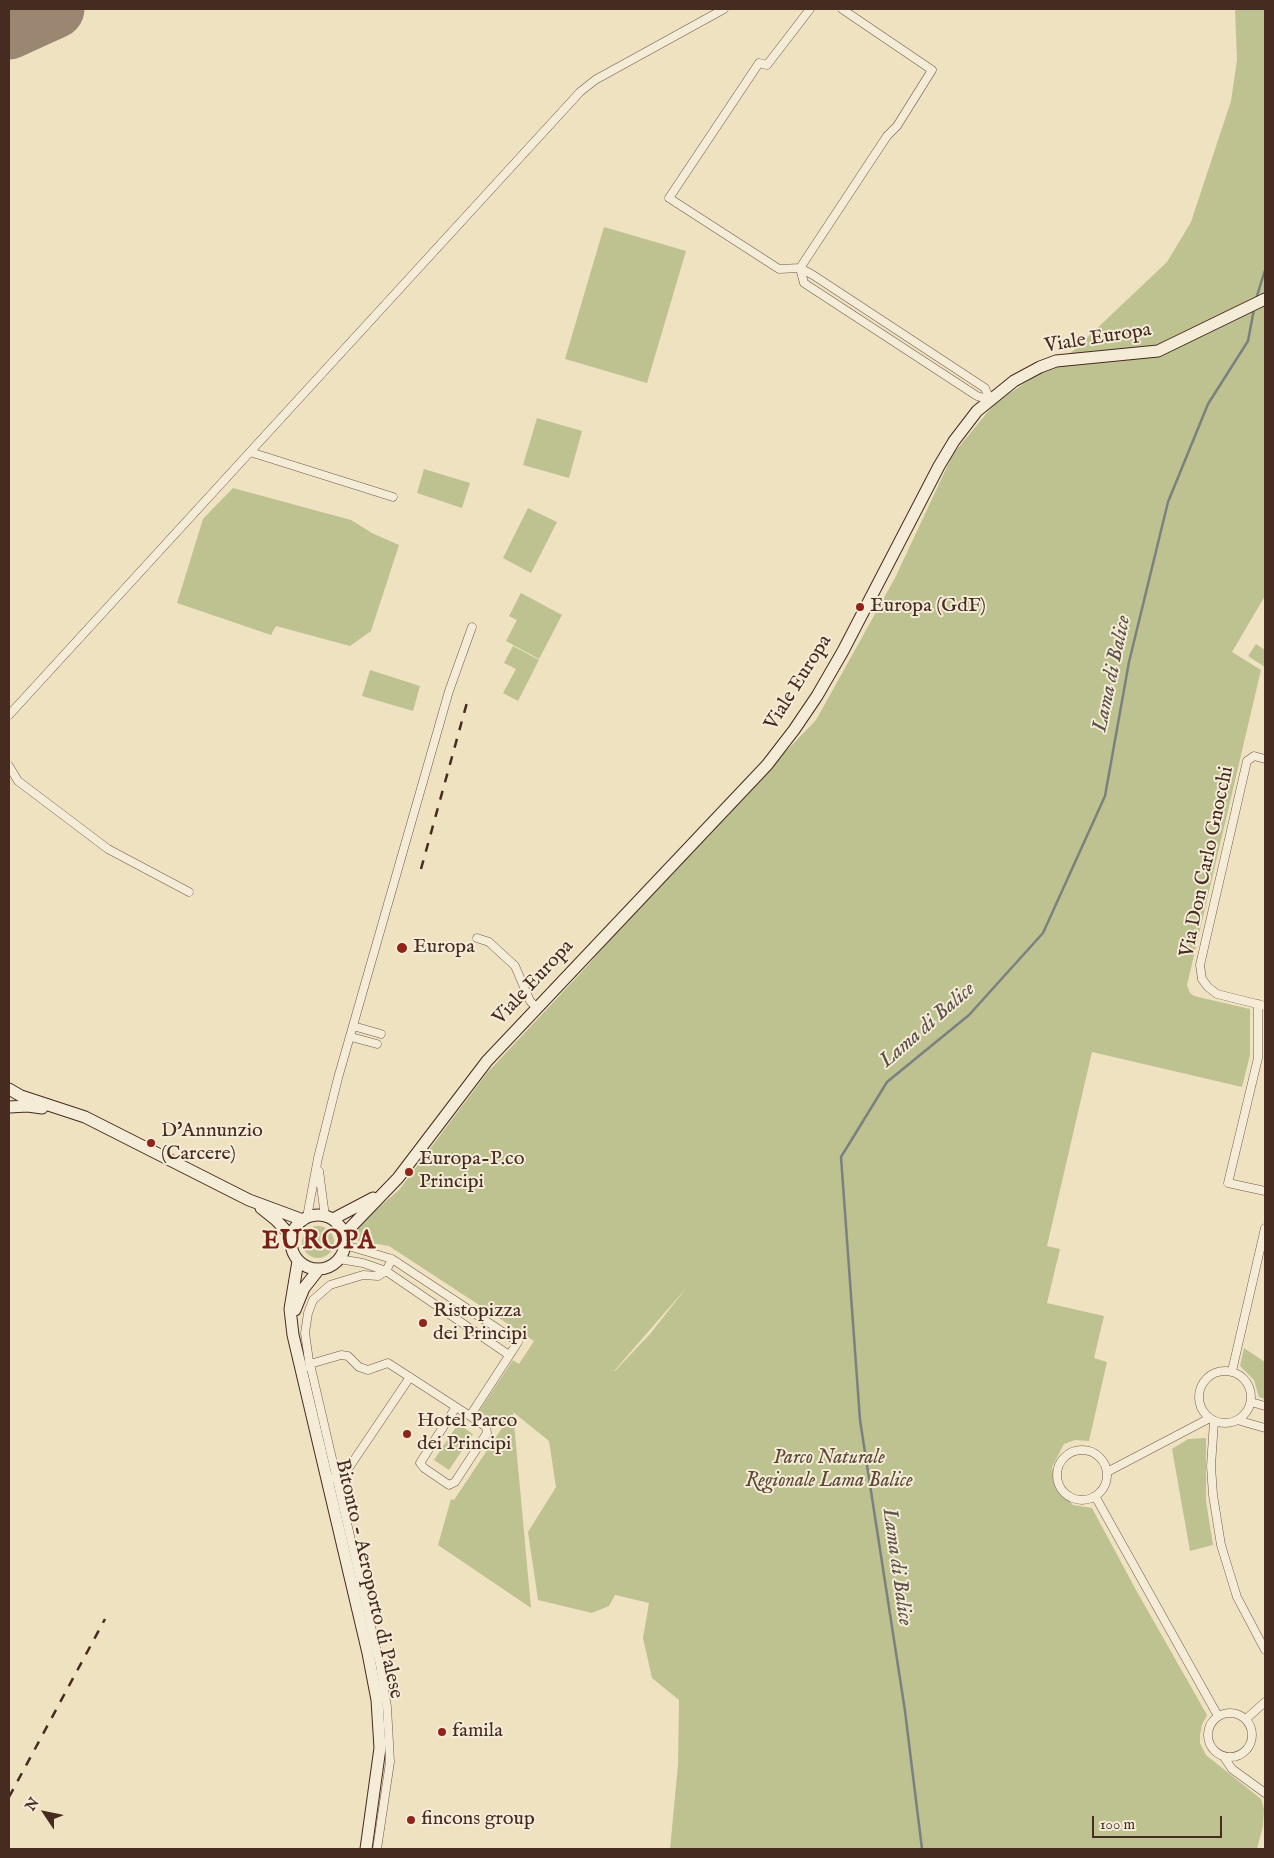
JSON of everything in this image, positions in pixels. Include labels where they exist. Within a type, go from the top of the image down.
[{"type":"main road","name":"Viale Europa","points":[[345,1243],[349,1229],[398,1178],[475,1075],[536,1008],[767,765],[794,730],[817,696],[843,651],[949,449],[966,425],[990,400],[1014,381],[1056,361],[1158,351],[1265,299]]},
{"type":"main road","points":[[9,1088],[20,1096],[100,1124],[249,1200],[305,1219],[329,1217],[343,1232],[345,1243],[339,1259],[334,1264],[318,1269],[311,1268],[298,1260],[292,1250],[292,1237],[294,1230],[305,1219]]},
{"type":"main road","points":[[9,1107],[28,1106],[72,1113]]},
{"type":"main road","name":"Viale Europa","points":[[329,1217],[373,1198],[398,1178]]},
{"type":"main road","points":[[249,1200],[276,1220],[292,1237]]},
{"type":"main road","name":"Bitonto - Aeroporto di Palese","points":[[298,1260],[290,1302],[296,1350],[311,1418],[331,1479],[374,1682],[379,1721],[380,1748],[366,1849]]},
{"type":"main road","points":[[292,1319],[304,1288],[318,1269]]},
{"type":"street","points":[[9,715],[580,92],[595,80],[724,9]]},
{"type":"street","points":[[810,9],[767,65],[758,63],[669,198],[779,269],[800,268],[986,388],[990,400]]},
{"type":"street","points":[[842,9],[932,70],[897,126],[887,136],[800,268],[804,283],[977,396],[990,400]]},
{"type":"street","points":[[250,452],[393,497]]},
{"type":"street","points":[[305,1219],[318,1158],[353,1026],[449,691],[472,627]]},
{"type":"street","name":"Via Don Carlo Gnocchi","points":[[1262,1005],[1217,994],[1208,987],[1202,978],[1200,965],[1247,761],[1254,756],[1265,759]]},
{"type":"street","points":[[9,766],[18,781],[108,849],[189,892]]},
{"type":"street","points":[[477,938],[490,942],[515,966],[530,1001],[536,1008]]},
{"type":"street","points":[[1262,1005],[1258,1058],[1228,1183],[1265,1191]]},
{"type":"street","points":[[353,1026],[381,1034]]},
{"type":"street","points":[[350,1037],[378,1044]]},
{"type":"street","points":[[318,1158],[329,1217]]},
{"type":"street","points":[[1232,1371],[1265,1228]]},
{"type":"street","points":[[345,1243],[392,1259],[518,1342],[470,1416]]},
{"type":"street","points":[[339,1259],[363,1263],[386,1272],[509,1355]]},
{"type":"street","points":[[377,1849],[387,1786],[390,1741],[387,1707],[378,1655],[331,1479],[306,1345],[305,1326],[310,1306],[317,1295],[330,1285],[339,1282],[363,1275],[378,1276],[386,1272],[392,1259]]},
{"type":"street","points":[[478,1335],[488,1322]]},
{"type":"street","points":[[310,1364],[341,1355],[348,1356],[359,1367],[368,1370],[388,1363],[470,1416],[486,1427],[488,1433],[455,1482],[449,1485],[424,1468],[420,1463],[456,1407]]},
{"type":"street","points":[[310,1364],[313,1390],[311,1418]]},
{"type":"street","points":[[1237,1420],[1247,1411],[1251,1402],[1251,1392],[1248,1383],[1232,1371],[1221,1371],[1212,1374],[1202,1386],[1199,1401],[1203,1410],[1212,1419],[1223,1423],[1237,1420],[1265,1428]]},
{"type":"street","points":[[331,1479],[350,1466],[410,1377]]},
{"type":"street","points":[[1251,1402],[1265,1406]]},
{"type":"street","points":[[1107,1472],[1212,1419]]},
{"type":"street","points":[[1212,1419],[1211,1466],[1213,1495],[1221,1545],[1237,1597],[1265,1650]]},
{"type":"street","points":[[1085,1450],[1100,1457],[1107,1472],[1104,1487],[1095,1496],[1084,1500],[1068,1496],[1058,1483],[1058,1466],[1069,1454],[1085,1450]]},
{"type":"street","points":[[1095,1496],[1218,1716]]},
{"type":"street","points":[[358,1611],[361,1587]]},
{"type":"street","points":[[374,1682],[378,1655]]},
{"type":"street","points":[[1246,1719],[1265,1702]]},
{"type":"street","points":[[1224,1757],[1238,1757],[1248,1748],[1252,1735],[1246,1719],[1231,1713],[1218,1716],[1208,1728],[1208,1742],[1212,1749],[1224,1757],[1232,1769],[1265,1793]]},
{"type":"green space","name":"Parco Naturale Regionale Lama Balice","points":[[1235,9],[1265,9],[1265,596],[1232,652],[1261,670],[1187,985],[1190,993],[1194,996],[1250,1009],[1250,1055],[1242,1087],[1092,1052],[1047,1246],[1060,1249],[1047,1303],[1104,1316],[1094,1358],[1107,1362],[1089,1441],[1075,1440],[1064,1444],[1052,1467],[1056,1488],[1073,1505],[1092,1508],[1207,1715],[1200,1735],[1200,1743],[1206,1755],[1261,1799],[1264,1809],[1263,1826],[1257,1849],[670,1849],[678,1765],[679,1700],[652,1678],[643,1638],[649,1603],[615,1595],[609,1606],[592,1613],[538,1600],[528,1532],[556,1487],[549,1441],[513,1412],[531,1608],[438,1545],[451,1499],[454,1500],[502,1428],[479,1411],[513,1360],[519,1364],[534,1341],[389,1246],[358,1241],[356,1238],[357,1226],[399,1190],[487,1073],[590,963],[641,902],[816,720],[895,578],[953,454],[995,403],[1073,351],[1167,262],[1191,222],[1231,101],[1237,60]],"holes":[[[687,1287],[650,1334],[615,1371]]]},
{"type":"green space","points":[[604,227],[686,251],[647,383],[565,359]]},
{"type":"green space","points":[[537,418],[582,431],[569,478],[523,465]]},
{"type":"green space","points":[[424,469],[470,483],[462,508],[417,493]]},
{"type":"green space","points":[[233,488],[351,520],[372,533],[399,545],[371,631],[350,646],[276,626],[271,635],[177,603],[203,519]]},
{"type":"green space","points":[[528,508],[557,522],[531,573],[503,558]]},
{"type":"green space","points":[[521,593],[562,615],[539,659],[506,641],[517,620],[509,616]]},
{"type":"green space","points":[[1256,644],[1265,650],[1265,667],[1248,656]]},
{"type":"green space","points":[[513,646],[539,660],[518,701],[503,693],[516,669],[504,663]]},
{"type":"green space","points":[[370,670],[420,686],[413,711],[362,696]]},
{"type":"green space","points":[[318,1226],[324,1227],[329,1231],[333,1236],[333,1248],[329,1253],[324,1257],[318,1258],[312,1257],[307,1253],[303,1248],[302,1242],[303,1236],[307,1231],[312,1227]]},
{"type":"green space","points":[[1244,1348],[1265,1362],[1265,1399],[1259,1397],[1254,1380],[1240,1366]]},
{"type":"green space","points":[[458,1424],[473,1434],[449,1470],[434,1460]]},
{"type":"green space","points":[[1206,1438],[1206,1501],[1213,1545],[1190,1551],[1172,1449],[1188,1439]]},
{"type":"waterway","name":"Lama di Balice","points":[[1256,299],[1265,270]]},
{"type":"waterway","name":"Lama di Balice","points":[[922,1849],[905,1711],[860,1420],[841,1157],[887,1082],[969,1015],[1043,933],[1105,796],[1129,662],[1168,502],[1208,404],[1248,341],[1254,309]]},
{"type":"runway","points":[[9,30],[55,9]]},
{"type":"railway","points":[[421,869],[468,699]]},
{"type":"railway","points":[[9,1797],[105,1619]]},
{"type":"place","name":"Europa (GdF)","points":[[860,607]]},
{"type":"place","name":"Europa","points":[[402,948]]},
{"type":"place","name":"D'Annunzio (Carcere)","points":[[151,1143]]},
{"type":"place","name":"Europa-P.co Principi","points":[[409,1172]]},
{"type":"place","name":"Ristopizza dei Principi","points":[[423,1323]]},
{"type":"place","name":"Hotel Parco dei Principi","points":[[407,1434]]},
{"type":"place","name":"famila","points":[[442,1732]]},
{"type":"place","name":"fincons group","points":[[411,1820]]},
{"type":"district","name":"EUROPA","points":[[319,1243]]}]
